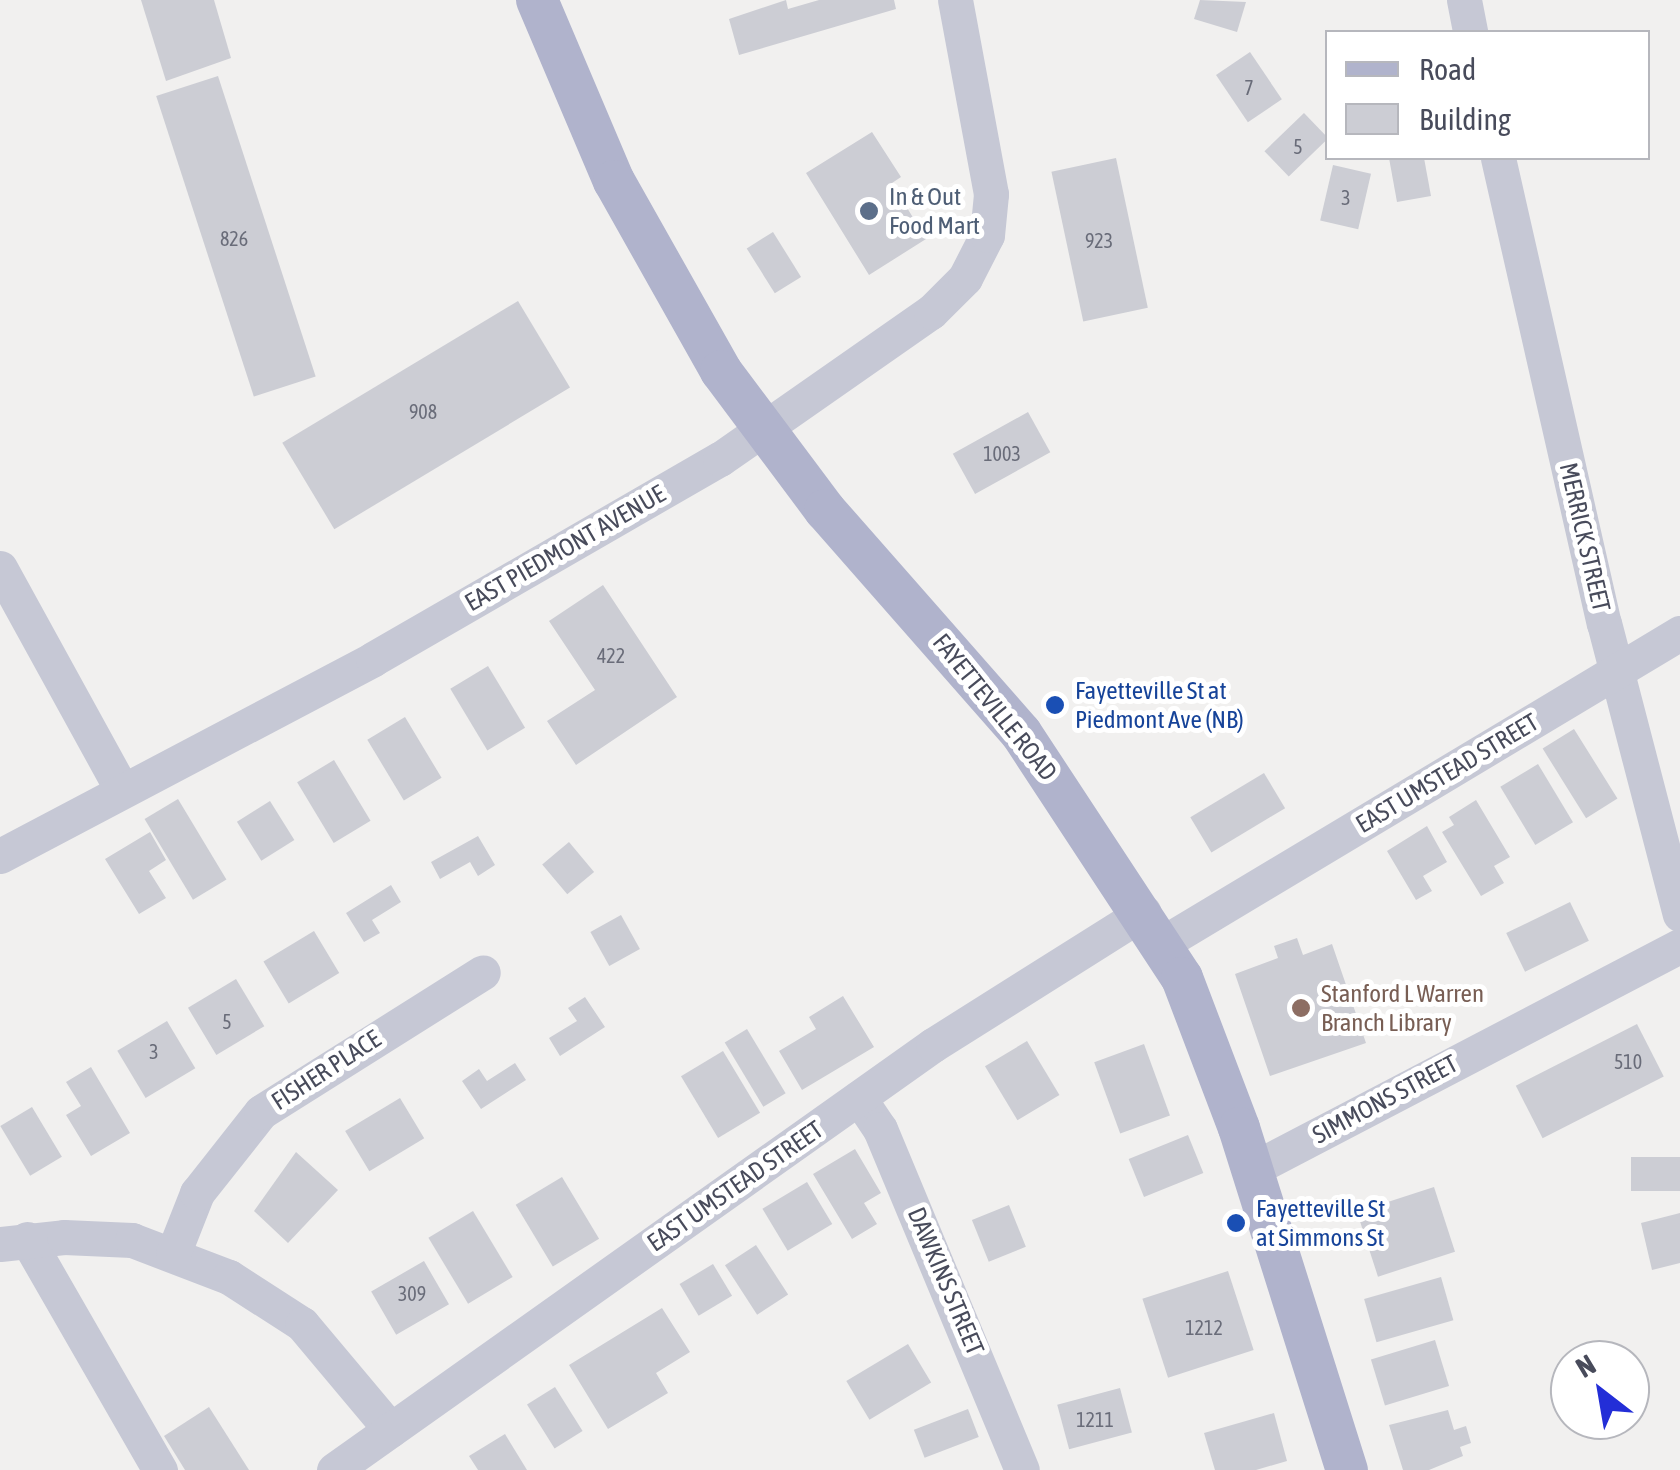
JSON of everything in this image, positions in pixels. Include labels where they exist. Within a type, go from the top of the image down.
[{"type":"main road","name":"FAYETTEVILLE ROAD","points":[[538,0],[614,181],[668,283],[764,432],[1021,733],[1153,928],[1200,1020],[1347,1470]]},
{"type":"street","name":"EAST PIEDMONT AVENUE","points":[[0,856],[373,659],[764,432],[932,312],[965,278],[987,235],[991,194],[954,0]]},
{"type":"street","points":[[1464,0],[1470,30]]},
{"type":"street","name":"MERRICK STREET","points":[[1498,160],[1616,671],[1680,914]]},
{"type":"street","points":[[0,568],[122,790]]},
{"type":"street","name":"EAST UMSTEAD STREET","points":[[334,1470],[859,1098],[1153,928],[1680,633]]},
{"type":"street","name":"SIMMONS STREET","points":[[1252,1170],[1680,946]]},
{"type":"street","name":"FISHER PLACE","points":[[173,1254],[198,1193],[261,1112],[483,972]]},
{"type":"street","name":"DAWKINS STREET","points":[[859,1098],[880,1128],[1022,1470]]},
{"type":"street","points":[[13,1242],[132,1240],[173,1254],[280,1307],[341,1365],[391,1430]]},
{"type":"street","points":[[13,1242],[160,1470]]},
{"type":"building","points":[[141,0],[214,0],[231,58],[166,81]]},
{"type":"building","points":[[786,0],[788,9],[819,0],[894,0],[896,9],[739,55],[729,19]]},
{"type":"building","points":[[1200,0],[1246,2],[1237,32],[1194,19]]},
{"type":"building","points":[[1250,52],[1282,99],[1248,122],[1216,75]]},
{"type":"building","points":[[218,76],[316,377],[254,397],[156,96]]},
{"type":"building","points":[[1304,113],[1325,135],[1325,141],[1289,176],[1264,151]]},
{"type":"building","name":"In & Out Food Mart","points":[[872,132],[901,177],[892,183],[926,239],[869,275],[806,173]]},
{"type":"building","points":[[1116,158],[1148,308],[1083,321],[1051,172]]},
{"type":"building","points":[[1389,160],[1424,160],[1431,196],[1397,202]]},
{"type":"building","points":[[1333,165],[1371,174],[1358,229],[1320,221]]},
{"type":"building","points":[[773,232],[801,277],[775,293],[747,248]]},
{"type":"building","points":[[518,301],[570,388],[334,529],[282,443]]},
{"type":"building","points":[[1028,412],[1050,452],[975,494],[953,454]]},
{"type":"building","points":[[603,585],[677,697],[576,765],[547,721],[595,690],[549,621]]},
{"type":"building","points":[[488,666],[525,728],[487,750],[450,689]]},
{"type":"building","points":[[405,717],[442,778],[404,801],[367,740]]},
{"type":"building","points":[[1574,729],[1617,799],[1586,818],[1543,749]]},
{"type":"building","points":[[334,760],[371,821],[334,843],[297,782]]},
{"type":"building","points":[[1538,764],[1573,822],[1535,845],[1500,787]]},
{"type":"building","points":[[1264,773],[1285,808],[1211,852],[1190,817]]},
{"type":"building","points":[[178,799],[226,880],[193,900],[145,819]]},
{"type":"building","points":[[1476,800],[1510,857],[1494,866],[1504,883],[1481,896],[1442,832],[1454,825],[1449,817]]},
{"type":"building","points":[[270,801],[294,840],[261,861],[237,822]]},
{"type":"building","points":[[1427,826],[1447,862],[1423,876],[1432,891],[1416,900],[1387,851]]},
{"type":"building","points":[[150,832],[166,860],[149,871],[166,898],[139,914],[105,859]]},
{"type":"building","points":[[478,836],[495,865],[478,876],[470,862],[440,879],[431,862]]},
{"type":"building","points":[[569,842],[594,872],[567,894],[542,864]]},
{"type":"building","points":[[391,885],[401,902],[372,920],[380,933],[364,942],[346,913]]},
{"type":"building","points":[[1570,902],[1589,941],[1525,972],[1506,933]]},
{"type":"building","points":[[621,915],[640,949],[609,966],[590,932]]},
{"type":"building","points":[[314,931],[339,973],[289,1003],[263,961]]},
{"type":"building","name":"Stanford L Warren Branch Library","points":[[1297,938],[1303,955],[1332,944],[1366,1043],[1270,1076],[1235,974],[1278,958],[1274,946]]},
{"type":"building","points":[[236,979],[264,1026],[216,1055],[188,1008]]},
{"type":"building","points":[[843,996],[874,1047],[802,1090],[779,1051],[816,1029],[809,1017]]},
{"type":"building","points":[[585,997],[605,1027],[560,1056],[549,1038],[577,1021],[568,1008]]},
{"type":"building","points":[[167,1021],[195,1068],[146,1098],[117,1051]]},
{"type":"building","points":[[1637,1024],[1664,1077],[1543,1138],[1516,1086]]},
{"type":"building","points":[[747,1029],[786,1093],[763,1107],[725,1042]]},
{"type":"building","points":[[1027,1041],[1059,1095],[1017,1120],[985,1066]]},
{"type":"building","points":[[1144,1044],[1170,1115],[1120,1134],[1094,1062]]},
{"type":"building","points":[[723,1051],[760,1113],[718,1138],[681,1076]]},
{"type":"building","points":[[515,1063],[526,1080],[481,1109],[462,1081],[479,1069],[487,1081]]},
{"type":"building","points":[[91,1067],[130,1133],[91,1156],[66,1115],[81,1106],[66,1082]]},
{"type":"building","points":[[400,1098],[424,1138],[369,1171],[345,1131]]},
{"type":"building","points":[[32,1107],[62,1157],[30,1176],[0,1126]]},
{"type":"building","points":[[1188,1135],[1203,1173],[1144,1197],[1129,1159]]},
{"type":"building","points":[[855,1149],[881,1193],[864,1203],[877,1224],[852,1239],[813,1174]]},
{"type":"building","points":[[296,1152],[338,1190],[288,1243],[254,1211]]},
{"type":"building","points":[[1631,1157],[1680,1157],[1680,1191],[1631,1191]]},
{"type":"building","points":[[562,1177],[599,1239],[553,1267],[516,1205]]},
{"type":"building","points":[[807,1182],[832,1224],[788,1251],[762,1209]]},
{"type":"building","points":[[1434,1187],[1455,1252],[1378,1277],[1357,1212]]},
{"type":"building","points":[[1009,1205],[1026,1247],[989,1262],[972,1220]]},
{"type":"building","points":[[473,1211],[513,1277],[468,1304],[428,1238]]},
{"type":"building","points":[[1680,1213],[1680,1263],[1652,1270],[1641,1223]]},
{"type":"building","points":[[756,1245],[788,1294],[757,1315],[725,1265]]},
{"type":"building","points":[[424,1261],[449,1304],[396,1335],[371,1292]]},
{"type":"building","points":[[713,1264],[732,1296],[699,1316],[680,1284]]},
{"type":"building","points":[[1228,1271],[1254,1350],[1168,1378],[1142,1299]]},
{"type":"building","points":[[1441,1277],[1453,1320],[1377,1342],[1364,1299]]},
{"type":"building","points":[[662,1308],[690,1352],[656,1373],[668,1393],[608,1429],[569,1365]]},
{"type":"building","points":[[1435,1340],[1449,1386],[1385,1405],[1371,1360]]},
{"type":"building","points":[[908,1344],[931,1383],[869,1420],[846,1381]]},
{"type":"building","points":[[555,1387],[583,1431],[555,1449],[527,1404]]},
{"type":"building","points":[[1120,1388],[1132,1432],[1069,1449],[1057,1405]]},
{"type":"building","points":[[209,1407],[249,1470],[185,1470],[164,1436]]},
{"type":"building","points":[[968,1409],[979,1437],[925,1458],[914,1430]]},
{"type":"building","points":[[1448,1410],[1454,1430],[1466,1426],[1471,1443],[1460,1447],[1463,1456],[1429,1470],[1403,1470],[1389,1425]]},
{"type":"building","points":[[1274,1413],[1287,1461],[1256,1470],[1215,1470],[1204,1433]]},
{"type":"building","points":[[505,1434],[527,1470],[478,1470],[469,1456]]},
{"type":"place","name":"In & Out Food Mart","points":[[869,211]]},
{"type":"place","name":"Fayetteville St at Piedmont Ave (NB)","points":[[1055,705]]},
{"type":"place","name":"Stanford L Warren Branch Library","points":[[1301,1008]]},
{"type":"place","name":"Fayetteville St at Simmons St","points":[[1236,1223]]}]
